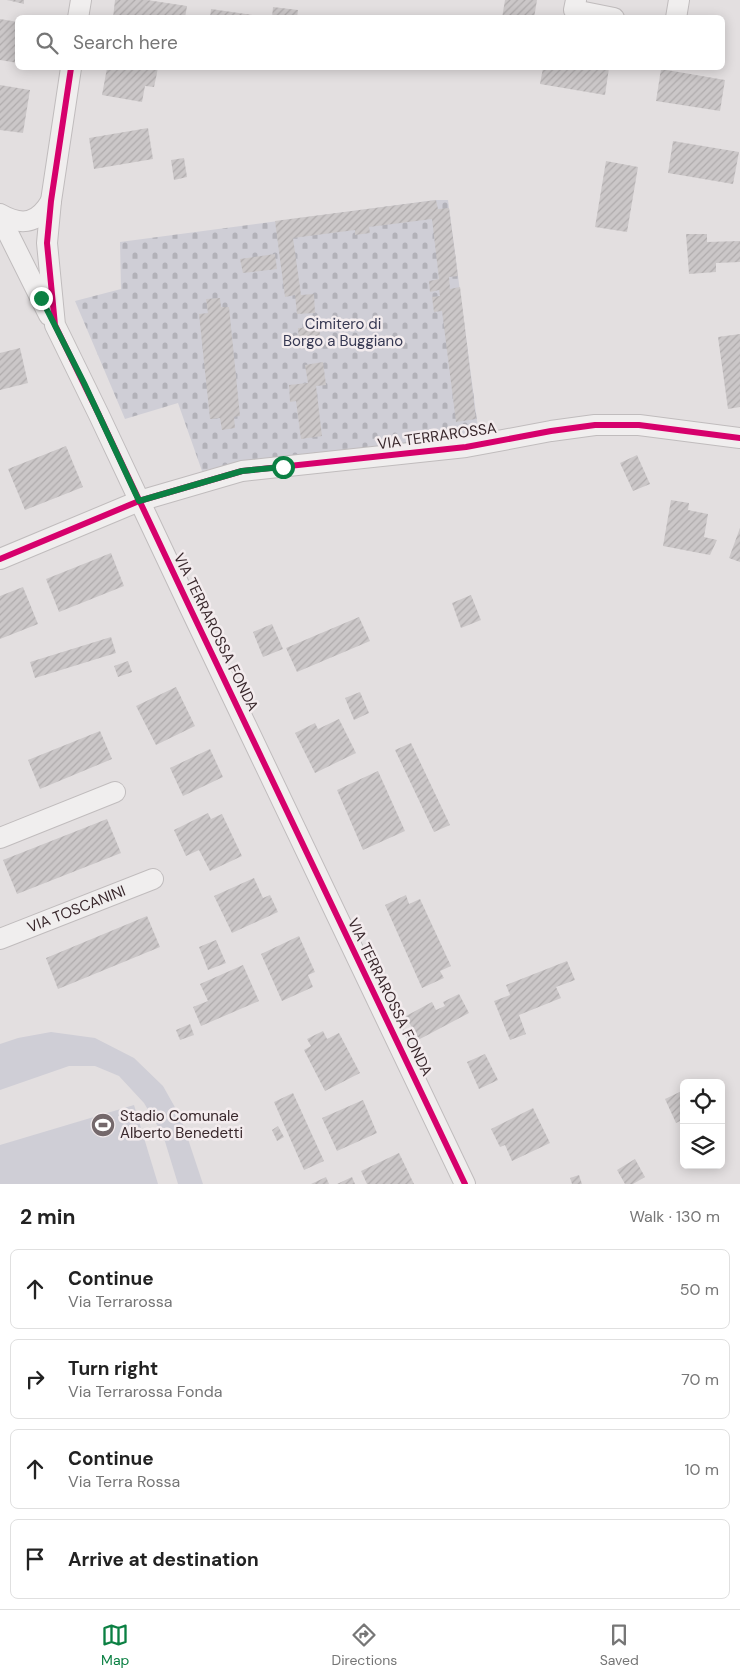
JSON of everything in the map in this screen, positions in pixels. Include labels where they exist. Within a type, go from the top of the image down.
[{"type":"street","points":[[78,15],[81,0]]},
{"type":"street","points":[[576,0],[574,10],[599,15]]},
{"type":"street","points":[[676,15],[679,0]]},
{"type":"street","name":"VIA TERRAROSSA FONDA","points":[[71,70],[46,243],[55,325],[465,1184]]},
{"type":"street","points":[[0,216],[17,222],[33,220],[45,211],[51,201]]},
{"type":"street","points":[[0,216],[32,283],[55,325]]},
{"type":"street","name":"VIA TERRAROSSA","points":[[0,559],[139,501],[242,471],[466,447],[594,425],[639,425],[740,438]]},
{"type":"street","points":[[0,838],[115,792]]},
{"type":"street","name":"VIA TOSCANINI","points":[[0,939],[152,878]]},
{"type":"green space","name":"Cimitero di Borgo a Buggiano","points":[[436,200],[448,200],[479,436],[202,471],[178,403],[125,419],[75,301],[121,289],[120,242]]},
{"type":"green space","points":[[51,1032],[95,1038],[134,1058],[163,1086],[181,1118],[203,1184],[178,1184],[163,1135],[144,1103],[119,1076],[95,1066],[69,1066],[0,1090],[0,1044],[18,1038]]},
{"type":"green space","name":"Stadio Comunale Alberto Benedetti","points":[[134,1105],[158,1184],[0,1184],[0,1145]]},
{"type":"building","points":[[7,0],[24,0],[24,4]]},
{"type":"building","points":[[115,0],[147,0],[187,6],[186,15],[113,15]]},
{"type":"building","points":[[505,0],[537,0],[534,15],[502,15]]},
{"type":"building","points":[[273,7],[298,10],[297,15],[272,15]]},
{"type":"building","points":[[211,9],[253,15],[210,15]]},
{"type":"building","points":[[0,19],[15,22],[15,62],[0,60]]},
{"type":"building","points":[[107,70],[158,70],[154,87],[145,86],[142,102],[102,95]]},
{"type":"building","points":[[543,70],[609,70],[605,95],[540,84]]},
{"type":"building","points":[[661,70],[725,80],[720,111],[656,101]]},
{"type":"building","points":[[0,85],[30,90],[23,133],[0,130]]},
{"type":"building","points":[[148,128],[153,159],[94,169],[89,138]]},
{"type":"building","points":[[673,141],[739,152],[733,184],[668,173]]},
{"type":"building","points":[[184,158],[187,177],[174,180],[171,160]]},
{"type":"building","points":[[606,161],[638,167],[627,232],[595,227]]},
{"type":"building","points":[[436,200],[438,209],[449,208],[458,276],[449,277],[450,289],[460,287],[476,419],[456,422],[442,311],[434,312],[432,297],[440,296],[439,290],[430,292],[429,281],[439,279],[432,219],[369,227],[370,233],[355,235],[355,230],[293,238],[301,295],[314,294],[315,313],[297,314],[295,295],[285,297],[275,221]]},
{"type":"building","points":[[686,234],[707,234],[707,242],[740,241],[740,262],[716,263],[716,272],[689,274]]},
{"type":"building","points":[[275,254],[277,269],[243,273],[240,259]]},
{"type":"building","points":[[220,298],[221,307],[229,307],[240,416],[234,417],[235,428],[222,430],[220,418],[210,419],[199,314],[208,313],[206,299]]},
{"type":"building","points":[[319,327],[321,343],[299,345],[298,328]]},
{"type":"building","points":[[740,334],[740,407],[728,409],[718,337]]},
{"type":"building","points":[[20,348],[28,383],[0,390],[0,353]]},
{"type":"building","points":[[323,362],[326,385],[316,386],[322,436],[301,439],[296,401],[290,402],[289,385],[308,383],[305,365]]},
{"type":"building","points":[[66,446],[83,487],[25,510],[8,469]]},
{"type":"building","points":[[637,455],[650,484],[633,491],[620,463]]},
{"type":"building","points":[[671,500],[689,503],[688,510],[708,514],[704,537],[717,540],[710,555],[663,546]]},
{"type":"building","points":[[740,528],[740,562],[729,558]]},
{"type":"building","points":[[111,553],[124,586],[59,612],[46,579]]},
{"type":"building","points":[[23,587],[38,624],[0,639],[0,596]]},
{"type":"building","points":[[471,595],[481,620],[461,628],[452,603]]},
{"type":"building","points":[[359,617],[370,641],[297,672],[286,648]]},
{"type":"building","points":[[272,624],[283,649],[263,657],[253,632]]},
{"type":"building","points":[[111,637],[116,653],[35,678],[30,662]]},
{"type":"building","points":[[128,661],[132,672],[118,677],[114,666]]},
{"type":"building","points":[[176,687],[195,726],[156,745],[136,706]]},
{"type":"building","points":[[360,692],[369,713],[354,720],[345,698]]},
{"type":"building","points":[[339,719],[356,753],[315,773],[295,733],[315,723],[318,729]]},
{"type":"building","points":[[100,731],[112,759],[40,789],[28,760]]},
{"type":"building","points":[[411,743],[450,825],[434,832],[395,750]]},
{"type":"building","points":[[210,749],[223,777],[183,796],[170,768]]},
{"type":"building","points":[[378,771],[405,831],[363,850],[337,790]]},
{"type":"building","points":[[208,813],[211,819],[222,814],[242,856],[210,871],[199,850],[186,856],[174,830]]},
{"type":"building","points":[[107,819],[121,853],[17,894],[3,860]]},
{"type":"building","points":[[254,878],[263,898],[270,895],[278,912],[232,933],[214,896]]},
{"type":"building","points":[[406,895],[409,904],[420,899],[451,966],[440,971],[444,978],[422,988],[385,905]]},
{"type":"building","points":[[147,916],[160,947],[58,989],[46,958]]},
{"type":"building","points":[[299,936],[315,972],[308,975],[313,987],[282,1001],[261,954]]},
{"type":"building","points":[[216,940],[226,963],[208,970],[199,947]]},
{"type":"building","points":[[567,961],[575,980],[556,987],[561,998],[519,1015],[526,1034],[510,1040],[494,1001],[510,995],[506,985]]},
{"type":"building","points":[[243,965],[259,1001],[201,1026],[193,1007],[208,1001],[200,984]]},
{"type":"building","points":[[459,994],[469,1013],[418,1040],[406,1016],[432,1002],[436,1010],[445,1006],[443,1002]]},
{"type":"building","points":[[190,1024],[194,1035],[180,1040],[176,1030]]},
{"type":"building","points":[[323,1031],[327,1039],[339,1033],[360,1073],[325,1091],[304,1050],[311,1046],[307,1039]]},
{"type":"building","points":[[485,1054],[498,1080],[479,1089],[467,1062]]},
{"type":"building","points":[[680,1092],[680,1121],[676,1123],[665,1099]]},
{"type":"building","points":[[293,1093],[324,1161],[304,1170],[274,1102]]},
{"type":"building","points":[[363,1100],[377,1133],[337,1151],[322,1118]]},
{"type":"building","points":[[533,1108],[550,1143],[512,1161],[505,1145],[500,1147],[491,1129]]},
{"type":"building","points":[[278,1126],[284,1137],[277,1141],[272,1130]]},
{"type":"building","points":[[399,1153],[414,1184],[367,1184],[361,1171]]},
{"type":"building","points":[[635,1159],[645,1177],[633,1184],[625,1184],[617,1170]]},
{"type":"building","points":[[579,1175],[582,1184],[572,1184],[570,1178]]},
{"type":"building","points":[[326,1177],[329,1184],[311,1184]]},
{"type":"building","points":[[352,1177],[355,1184],[337,1184]]},
{"type":"cycle path","points":[[71,70],[51,201],[47,243],[55,325],[465,1184]]},
{"type":"cycle path","points":[[0,559],[139,501],[242,471],[466,447],[595,425],[639,425],[740,438]]},
{"type":"place","name":"Stadio Comunale Alberto Benedetti","points":[[103,1125]]},
{"type":"route","points":[[41,298],[84,383],[139,501],[242,471],[283,467]]}]
